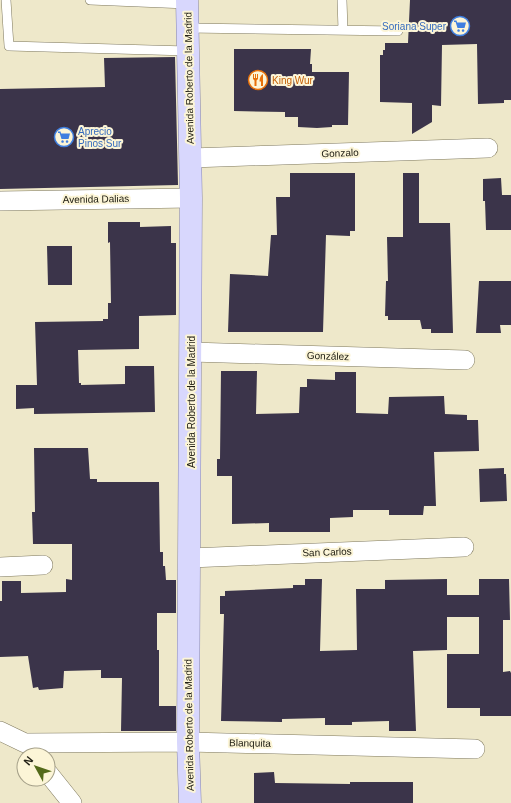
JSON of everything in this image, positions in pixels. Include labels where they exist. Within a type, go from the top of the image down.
[{"type":"main road","name":"Avenida Roberto de la Madrid","points":[[188,2],[191,158],[188,742],[190,803]]},
{"type":"street","name":"Gonzalo","points":[[191,158],[488,148]]},
{"type":"street","name":"Avenida Dalias","points":[[0,200],[191,198]]},
{"type":"street","name":"González","points":[[191,352],[465,360]]},
{"type":"street","name":"San Carlos","points":[[190,558],[464,547]]},
{"type":"street","points":[[0,567],[43,565]]},
{"type":"street","points":[[0,731],[27,747]]},
{"type":"street","name":"Blanquita","points":[[56,748],[188,742],[474,749]]},
{"type":"street","points":[[56,783],[72,803]]},
{"type":"lane","points":[[6,0],[9,46],[188,51]]},
{"type":"lane","points":[[90,0],[188,2]]},
{"type":"lane","points":[[342,0],[343,30]]},
{"type":"lane","points":[[188,28],[398,31]]},
{"type":"building","points":[[410,0],[511,0],[511,100],[504,100],[504,103],[478,104],[477,44],[442,45],[441,106],[432,105],[432,122],[412,134],[412,103],[380,102],[380,55],[383,55],[385,43],[408,43]]},
{"type":"building","points":[[234,49],[311,49],[310,64],[312,64],[312,72],[349,72],[348,125],[332,125],[332,127],[317,128],[298,127],[298,117],[285,117],[285,112],[234,111]]},
{"type":"building","points":[[175,57],[178,185],[0,189],[0,89],[105,87],[104,58]]},
{"type":"building","points":[[290,173],[355,173],[355,231],[350,231],[350,236],[326,235],[323,332],[228,332],[230,274],[268,276],[271,235],[277,235],[276,197],[290,197]]},
{"type":"building","points":[[403,173],[419,173],[419,223],[450,223],[453,333],[431,333],[431,329],[422,329],[420,320],[388,320],[388,316],[385,316],[386,281],[388,281],[387,237],[403,237]]},
{"type":"building","points":[[501,178],[502,195],[511,195],[511,230],[486,230],[485,201],[483,201],[483,179]]},
{"type":"building","points":[[108,222],[140,222],[140,227],[171,226],[171,243],[176,243],[176,315],[139,316],[139,349],[78,350],[79,383],[81,383],[81,385],[125,384],[125,366],[154,366],[155,412],[34,414],[34,408],[16,409],[16,385],[37,385],[35,322],[103,321],[103,319],[108,319],[108,303],[111,303],[110,242],[108,243]]},
{"type":"building","points":[[47,246],[72,246],[72,285],[48,285]]},
{"type":"building","points":[[479,281],[511,281],[511,325],[500,325],[501,333],[476,333]]},
{"type":"building","points":[[221,371],[257,371],[256,414],[299,413],[300,387],[307,387],[307,379],[335,380],[335,372],[356,372],[356,413],[388,414],[389,397],[444,396],[445,414],[467,415],[467,420],[478,420],[479,451],[434,452],[436,506],[424,506],[423,515],[389,515],[389,510],[353,510],[353,517],[330,518],[330,532],[269,532],[269,523],[232,524],[232,476],[217,476],[217,459],[220,459]]},
{"type":"building","points":[[34,448],[88,448],[90,479],[97,479],[97,482],[159,482],[160,552],[163,552],[163,566],[165,566],[166,580],[176,580],[176,613],[157,613],[157,650],[159,650],[159,706],[176,706],[176,731],[121,731],[122,678],[101,678],[101,670],[64,671],[63,688],[39,690],[38,687],[33,688],[28,656],[0,657],[0,601],[2,601],[2,581],[21,581],[21,593],[66,592],[66,579],[72,580],[72,544],[33,544],[32,512],[35,512]]},
{"type":"building","points":[[504,468],[504,474],[506,474],[507,501],[480,502],[479,469]]},
{"type":"building","points":[[305,579],[322,579],[320,651],[357,650],[356,589],[385,589],[385,580],[447,579],[447,595],[479,595],[479,579],[509,579],[510,620],[503,620],[503,672],[510,671],[511,673],[511,716],[480,716],[480,708],[447,708],[447,654],[479,654],[479,617],[447,617],[447,650],[413,651],[416,731],[389,731],[389,721],[352,722],[352,725],[325,725],[325,718],[282,719],[282,722],[221,721],[224,614],[220,614],[220,596],[225,596],[225,591],[293,588],[293,585],[305,585]]},
{"type":"building","points":[[274,772],[275,783],[350,784],[350,782],[413,782],[413,803],[254,803],[254,773]]},
{"type":"place","name":"Soriana Super","points":[[460,26]]},
{"type":"place","name":"King Wur","points":[[258,80]]},
{"type":"place","name":"Aprecio Pinos Sur","points":[[64,137]]}]
